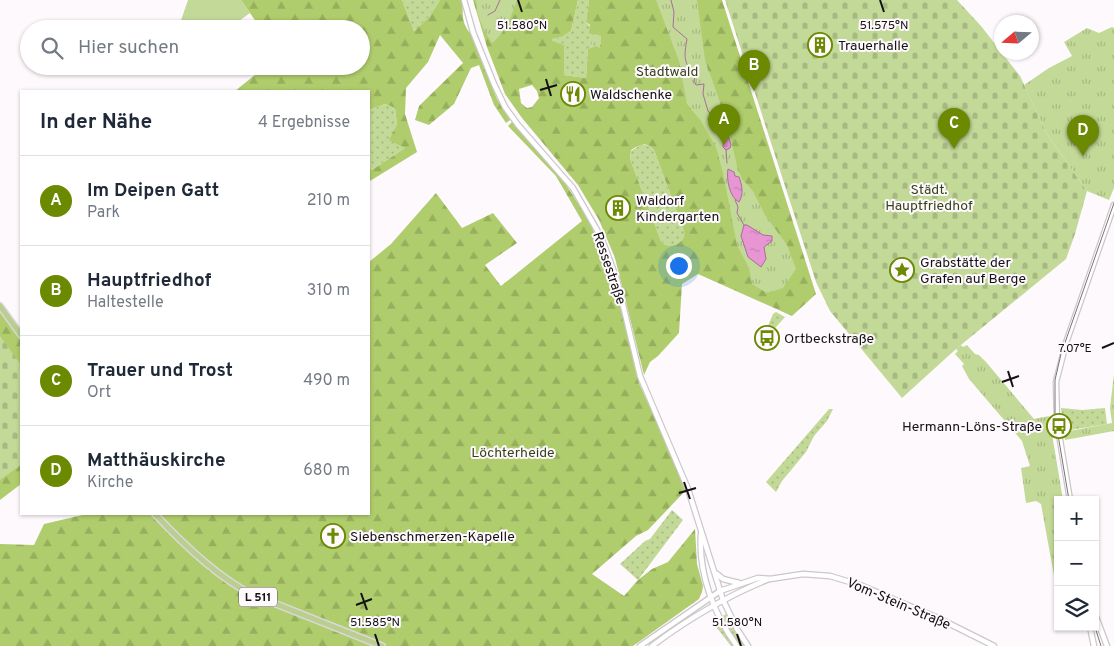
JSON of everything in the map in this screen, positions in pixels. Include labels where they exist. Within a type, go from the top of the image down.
[{"type":"main road","name":"Ressestraße","points":[[464,0],[476,38],[505,107],[518,125],[573,188],[602,238],[617,280],[634,358],[640,376],[688,489],[723,600],[737,629],[748,646]]},
{"type":"main road","points":[[1069,496],[1057,422],[1056,382],[1064,350],[1114,205]]},
{"type":"main road","points":[[0,306],[20,334]]},
{"type":"main road","name":"L 511","points":[[156,515],[170,530],[233,584],[251,594],[382,646]]},
{"type":"main road","name":"Ressestraße","points":[[702,531],[700,546],[702,564],[711,596],[722,624],[737,646]]},
{"type":"main road","points":[[716,573],[723,579],[741,583]]},
{"type":"main road","name":"Vom-Stein-Straße","points":[[640,646],[720,591],[758,578],[770,579],[803,574],[830,576],[860,584],[938,618],[994,646]]},
{"type":"main road","name":"Vom-Stein-Straße","points":[[652,646],[714,605],[770,579]]},
{"type":"main road","points":[[1099,625],[1107,646]]},
{"type":"main road","points":[[1091,631],[1094,646]]},
{"type":"green space","points":[[188,0],[241,0],[250,13],[240,20],[181,20]]},
{"type":"green space","points":[[241,0],[402,0],[414,31],[430,16],[440,0],[462,0],[465,25],[471,34],[497,99],[510,120],[506,123],[494,105],[479,65],[471,68],[454,104],[429,125],[415,120],[419,106],[463,63],[440,35],[428,62],[406,88],[405,114],[417,152],[370,181],[370,168],[372,170],[405,148],[389,140],[397,125],[395,108],[385,104],[370,110],[370,90],[236,90],[255,75],[370,75],[370,20],[255,20]]},
{"type":"green space","points":[[402,0],[440,0],[430,16],[414,31]]},
{"type":"green space","name":"Stadtwald","points":[[473,0],[578,0],[571,31],[562,37],[552,39],[552,41],[564,45],[564,75],[586,78],[588,49],[601,44],[601,38],[589,33],[590,25],[586,22],[589,0],[722,0],[816,294],[792,316],[698,274],[682,284],[679,333],[650,362],[644,375],[615,258],[599,220],[578,185],[522,118],[505,94],[487,47]],"holes":[[[532,85],[537,91],[539,98],[532,107],[527,108],[521,103],[519,89]],[[644,144],[654,150],[684,231],[682,241],[679,243],[665,245],[661,241],[630,159],[631,150]]]},
{"type":"green space","points":[[476,0],[517,0],[504,29],[492,43],[481,23]]},
{"type":"green space","points":[[578,0],[589,0],[586,22],[601,38],[601,44],[588,49],[586,78],[564,75],[564,45],[552,42],[552,39],[562,37],[571,31]]},
{"type":"green space","points":[[656,0],[697,0],[705,60],[726,119],[738,170],[742,179],[753,191],[765,215],[787,245],[796,269],[783,288],[767,293],[752,284],[749,268],[737,245],[716,147],[701,121],[687,104],[679,61]]},
{"type":"green space","name":"Städt. Hauptfriedhof","points":[[725,0],[957,0],[994,43],[994,60],[1008,60],[1020,76],[1047,134],[1087,191],[1066,259],[956,349],[902,398],[830,311],[816,282]]},
{"type":"green space","points":[[1112,27],[1114,28],[1114,188],[1109,200],[1087,191],[1047,134],[1024,85],[1049,68],[1072,56],[1064,42],[1087,28],[1099,33]]},
{"type":"green space","points":[[595,34],[601,36],[600,48],[591,44]]},
{"type":"green space","points":[[385,104],[395,108],[397,125],[405,148],[372,170],[370,168],[370,110]]},
{"type":"green space","name":"Löchterheide","points":[[512,122],[559,174],[587,217],[606,258],[639,383],[687,489],[648,530],[636,536],[592,574],[624,596],[638,580],[652,569],[668,562],[695,529],[697,564],[703,586],[699,599],[633,646],[0,646],[0,544],[34,545],[44,524],[83,515],[370,515],[370,261],[391,244],[436,193],[462,228],[493,213],[517,243],[485,265],[501,286],[582,221],[556,176],[508,126]]},
{"type":"green space","points":[[642,144],[650,146],[654,150],[684,231],[682,241],[679,243],[665,245],[661,241],[630,159],[631,151]]},
{"type":"green space","points":[[0,311],[20,340],[20,485],[0,500]]},
{"type":"green space","points":[[776,312],[785,317],[760,345],[773,314]]},
{"type":"green space","points":[[0,336],[20,364],[20,466],[0,480]]},
{"type":"green space","points":[[961,345],[963,347],[967,345],[975,354],[979,355],[1034,419],[1049,416],[1062,496],[1054,496],[1054,576],[1041,504],[1036,501],[1026,503],[1021,468],[1030,466],[1022,441],[969,379],[962,366],[964,364],[955,354],[958,351],[956,349]]},
{"type":"green space","points":[[1114,374],[1114,431],[1065,440],[1064,432],[1112,423],[1110,408]]},
{"type":"green space","points":[[1061,408],[1082,410],[1105,408],[1107,424],[1064,431]]},
{"type":"green space","points":[[829,409],[833,409],[827,421],[814,436],[806,452],[782,481],[776,492],[766,482]]},
{"type":"green space","points":[[672,510],[683,520],[638,580],[620,564],[645,541],[650,539]]},
{"type":"green space","points":[[726,614],[746,646],[740,646],[721,617]]},
{"type":"green space","points":[[717,618],[733,646],[731,646],[713,623]]},
{"type":"water","points":[[721,120],[725,125],[731,145],[726,150],[723,147],[723,141],[718,135],[718,122]]},
{"type":"water","points":[[728,169],[734,172],[735,176],[739,177],[742,186],[739,202],[733,197],[729,188]]},
{"type":"water","points":[[744,225],[763,235],[772,236],[772,241],[764,247],[766,259],[761,267],[748,257],[741,236]]},
{"type":"waterway","points":[[488,15],[495,11],[500,0]]},
{"type":"waterway","points":[[671,0],[674,12],[673,27],[687,39],[686,63],[695,76],[694,81],[696,85],[704,84],[703,94],[708,111],[718,122]]},
{"type":"waterway","points":[[726,150],[727,163]]},
{"type":"waterway","points":[[735,200],[738,207],[737,213],[744,225]]},
{"type":"tram line","points":[[1068,496],[1055,417],[1055,380],[1061,354],[1114,203]]},
{"type":"tram line","points":[[1096,631],[1101,646]]},
{"type":"place","name":"Trauerhalle","points":[[820,45]]},
{"type":"place","name":"Hauptfriedhof","points":[[754,91]]},
{"type":"place","name":"Waldschenke","points":[[573,94]]},
{"type":"place","name":"Im Deipen Gatt","points":[[724,145]]},
{"type":"place","name":"Trauer und Trost","points":[[954,149]]},
{"type":"place","name":"Matthäuskirche","points":[[1083,156]]},
{"type":"place","name":"Waldorf Kindergarten","points":[[618,208]]},
{"type":"place","name":"Grabstätte der Grafen auf Berge","points":[[902,270]]},
{"type":"place","name":"Ortbeckstraße","points":[[767,338]]},
{"type":"place","name":"Hermann-Löns-Straße","points":[[1059,426]]},
{"type":"place","name":"Siebenschmerzen-Kapelle","points":[[333,536]]}]
